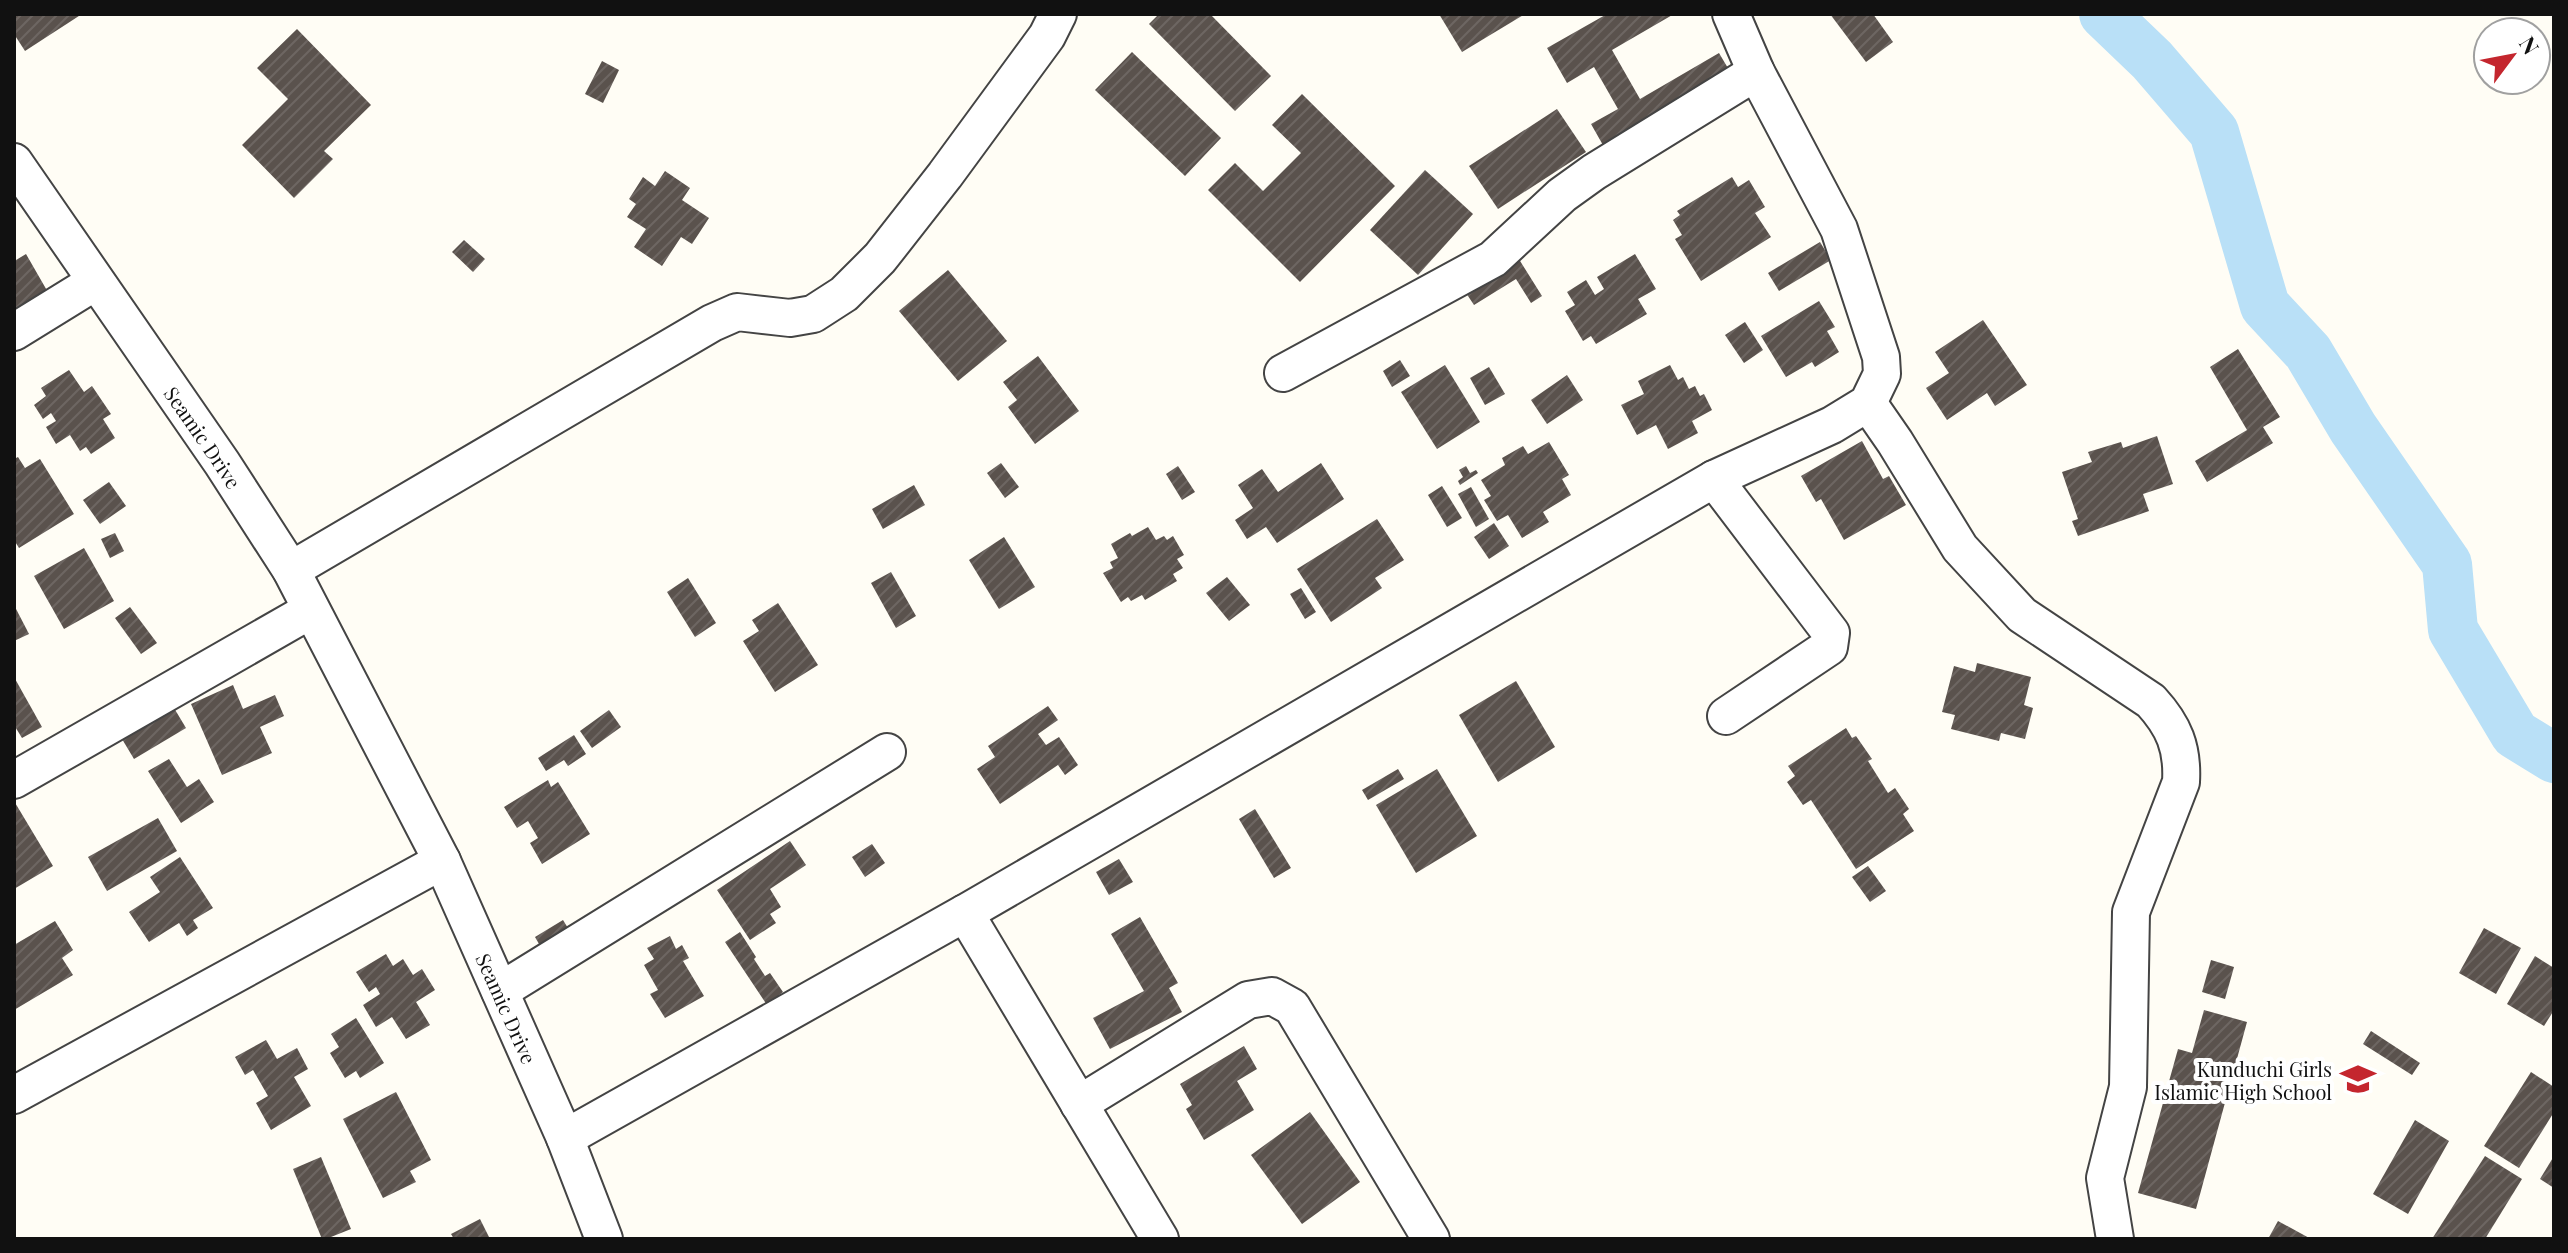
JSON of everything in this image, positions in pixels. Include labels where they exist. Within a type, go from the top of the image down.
[{"type":"street","points":[[291,570],[712,323],[737,312],[790,318],[813,314],[844,294],[880,258],[945,175],[1047,36],[1058,14]]},
{"type":"street","points":[[565,1138],[965,913],[1714,479],[1832,425],[1868,403],[1882,374],[1881,357],[1839,229],[1756,72],[1731,14]]},
{"type":"street","points":[[1283,373],[1493,259],[1533,221],[1594,172],[1756,72]]},
{"type":"street","name":"Seamic Drive","points":[[14,162],[222,463],[291,570],[442,861],[565,1138],[604,1239]]},
{"type":"street","points":[[14,332],[95,282]]},
{"type":"street","points":[[1868,403],[1960,548],[2022,615],[2151,701],[2167,718],[2177,738],[2182,760],[2181,782],[2131,912],[2128,1087],[2105,1178],[2115,1239]]},
{"type":"street","points":[[1714,479],[1831,633],[1829,647],[1726,716]]},
{"type":"street","points":[[14,780],[311,610]]},
{"type":"street","points":[[500,991],[887,752]]},
{"type":"street","points":[[14,1095],[442,861]]},
{"type":"street","points":[[965,913],[1160,1239]]},
{"type":"street","points":[[1079,1104],[1248,1000],[1272,996],[1292,1007],[1431,1239]]},
{"type":"building","points":[[14,14],[82,14],[25,51],[14,34]]},
{"type":"building","points":[[1159,14],[1210,14],[1271,76],[1235,111],[1149,24]]},
{"type":"building","points":[[1439,14],[1525,14],[1462,52]]},
{"type":"building","points":[[1607,14],[1674,14],[1612,50],[1640,99],[1719,53],[1735,80],[1608,154],[1591,124],[1618,109],[1594,67],[1567,83],[1547,48]]},
{"type":"building","points":[[1830,14],[1873,14],[1893,42],[1866,62]]},
{"type":"building","points":[[297,29],[371,105],[324,151],[333,159],[294,198],[242,145],[288,99],[257,68]]},
{"type":"building","points":[[1132,52],[1221,138],[1185,176],[1095,90]]},
{"type":"building","points":[[602,61],[619,70],[603,103],[585,94]]},
{"type":"building","points":[[1302,94],[1395,186],[1300,282],[1208,190],[1235,163],[1263,191],[1301,153],[1272,125]]},
{"type":"building","points":[[1557,109],[1586,152],[1498,209],[1469,166]]},
{"type":"building","points":[[1425,170],[1473,214],[1418,275],[1370,230]]},
{"type":"building","points":[[665,171],[690,188],[682,200],[709,218],[692,244],[681,237],[662,266],[634,247],[646,229],[627,217],[636,204],[629,199],[643,177],[655,186]]},
{"type":"building","points":[[1732,177],[1738,187],[1749,180],[1765,207],[1755,213],[1771,237],[1701,281],[1675,239],[1682,235],[1673,220],[1680,215],[1677,211]]},
{"type":"building","points":[[464,240],[485,259],[473,272],[452,252]]},
{"type":"building","points":[[1820,242],[1831,260],[1779,291],[1768,273]]},
{"type":"building","points":[[26,254],[49,294],[16,313],[14,256],[16,260]]},
{"type":"building","points":[[1635,254],[1656,289],[1638,299],[1647,314],[1596,344],[1591,336],[1583,341],[1565,311],[1575,305],[1567,292],[1586,280],[1595,295],[1604,289],[1597,277]]},
{"type":"building","points":[[1517,256],[1542,296],[1531,303],[1516,279],[1474,305],[1464,290]]},
{"type":"building","points":[[948,270],[1007,341],[958,381],[899,311]]},
{"type":"building","points":[[1819,301],[1835,327],[1827,331],[1839,352],[1815,367],[1812,362],[1786,377],[1761,336]]},
{"type":"building","points":[[1983,320],[2027,385],[1995,406],[1987,393],[1947,420],[1926,388],[1949,373],[1935,352]]},
{"type":"building","points":[[1745,322],[1763,350],[1744,363],[1725,335]]},
{"type":"building","points":[[2238,349],[2280,417],[2263,427],[2273,443],[2207,482],[2195,461],[2247,430],[2210,367]]},
{"type":"building","points":[[1038,356],[1079,411],[1035,444],[1008,407],[1017,400],[1003,382]]},
{"type":"building","points":[[1400,360],[1410,376],[1392,387],[1383,371]]},
{"type":"building","points":[[1445,365],[1480,422],[1437,449],[1401,392]]},
{"type":"building","points":[[1670,365],[1678,380],[1683,377],[1689,389],[1695,386],[1700,396],[1704,394],[1712,410],[1692,421],[1698,433],[1668,449],[1656,425],[1637,435],[1621,405],[1644,394],[1638,381]]},
{"type":"building","points":[[1489,367],[1505,394],[1485,405],[1470,378]]},
{"type":"building","points":[[69,370],[84,392],[92,386],[111,414],[103,419],[115,438],[91,454],[86,447],[80,451],[70,435],[56,444],[46,427],[56,421],[51,413],[43,419],[34,405],[46,396],[41,388]]},
{"type":"building","points":[[1567,375],[1583,400],[1547,424],[1531,400]]},
{"type":"building","points":[[2157,436],[2173,484],[2143,494],[2149,511],[2078,536],[2072,521],[2078,519],[2062,472],[2092,462],[2088,452],[2121,442],[2123,448]]},
{"type":"building","points":[[1862,441],[1883,479],[1889,476],[1906,505],[1844,540],[1821,499],[1816,502],[1801,476]]},
{"type":"building","points":[[1549,442],[1569,475],[1562,479],[1571,495],[1543,512],[1549,522],[1522,538],[1508,515],[1497,521],[1484,500],[1491,496],[1481,480],[1505,465],[1502,458],[1523,446],[1528,454]]},
{"type":"building","points":[[18,457],[25,468],[40,459],[74,514],[19,548],[14,540],[14,459]]},
{"type":"building","points":[[1001,463],[1019,487],[1005,498],[987,473]]},
{"type":"building","points":[[1321,463],[1344,499],[1277,543],[1266,527],[1247,539],[1235,520],[1253,508],[1238,485],[1262,469],[1278,492]]},
{"type":"building","points":[[1178,466],[1195,492],[1182,500],[1166,474]]},
{"type":"building","points":[[1466,466],[1470,473],[1476,470],[1478,473],[1460,485],[1458,481],[1463,477],[1459,470]]},
{"type":"building","points":[[109,482],[126,506],[100,524],[83,500]]},
{"type":"building","points":[[914,485],[925,505],[883,529],[872,509]]},
{"type":"building","points":[[1442,486],[1462,518],[1447,527],[1428,495]]},
{"type":"building","points":[[1471,487],[1489,519],[1476,527],[1458,494]]},
{"type":"building","points":[[1377,519],[1404,560],[1375,578],[1382,588],[1331,622],[1297,569]]},
{"type":"building","points":[[1494,523],[1509,546],[1489,559],[1474,537]]},
{"type":"building","points":[[1148,527],[1156,540],[1164,536],[1167,540],[1173,536],[1184,555],[1177,559],[1183,568],[1173,574],[1177,581],[1145,600],[1142,595],[1131,601],[1128,597],[1121,602],[1103,573],[1113,568],[1110,562],[1118,558],[1111,544]]},
{"type":"building","points":[[115,533],[124,551],[110,558],[101,539]]},
{"type":"building","points":[[1004,537],[1035,587],[999,609],[969,560]]},
{"type":"building","points":[[84,548],[114,601],[64,629],[34,576]]},
{"type":"building","points":[[891,572],[916,616],[896,628],[871,583]]},
{"type":"building","points":[[1227,577],[1250,605],[1229,621],[1206,593]]},
{"type":"building","points":[[688,578],[716,623],[695,637],[667,592]]},
{"type":"building","points":[[1301,588],[1316,612],[1305,619],[1290,594]]},
{"type":"building","points":[[778,603],[818,665],[775,692],[743,641],[759,631],[752,620]]},
{"type":"building","points":[[14,605],[29,634],[14,641]]},
{"type":"building","points":[[130,607],[157,643],[141,654],[115,618]]},
{"type":"building","points":[[1977,663],[2031,677],[2024,705],[2033,708],[2025,739],[2001,733],[1999,741],[1951,729],[1955,715],[1942,712],[1954,666],[1975,672]]},
{"type":"building","points":[[14,677],[42,727],[22,738],[14,725]]},
{"type":"building","points":[[1516,681],[1555,747],[1498,782],[1459,715]]},
{"type":"building","points":[[233,685],[243,709],[275,695],[284,716],[260,727],[272,753],[222,775],[191,704]]},
{"type":"building","points":[[1048,706],[1058,720],[1038,734],[1046,745],[1059,737],[1078,765],[1065,775],[1058,765],[1000,804],[977,769],[995,757],[988,746]]},
{"type":"building","points":[[174,708],[186,728],[134,759],[122,739]]},
{"type":"building","points":[[609,710],[621,727],[592,748],[580,731]]},
{"type":"building","points":[[1846,728],[1852,738],[1856,736],[1872,759],[1868,761],[1888,793],[1895,788],[1909,809],[1903,814],[1914,831],[1856,869],[1811,800],[1803,805],[1787,782],[1795,776],[1788,766]]},
{"type":"building","points":[[574,735],[586,754],[568,766],[564,760],[546,771],[538,758]]},
{"type":"building","points":[[169,759],[187,787],[199,779],[214,802],[181,823],[148,771]]},
{"type":"building","points":[[1398,769],[1404,779],[1368,800],[1362,790]]},
{"type":"building","points":[[1437,769],[1477,836],[1416,873],[1376,805]]},
{"type":"building","points":[[548,780],[551,787],[558,782],[590,834],[542,864],[530,843],[538,838],[528,821],[517,828],[504,807]]},
{"type":"building","points":[[14,801],[53,866],[14,889]]},
{"type":"building","points":[[1255,809],[1291,868],[1274,878],[1239,819]]},
{"type":"building","points":[[158,818],[177,851],[107,891],[88,857]]},
{"type":"building","points":[[790,841],[806,865],[770,889],[781,907],[770,914],[776,923],[750,940],[717,890]]},
{"type":"building","points":[[872,844],[885,863],[865,877],[852,857]]},
{"type":"building","points":[[180,857],[213,908],[193,920],[198,928],[187,936],[179,923],[149,942],[129,912],[160,892],[150,877]]},
{"type":"building","points":[[1119,859],[1133,882],[1109,895],[1096,872]]},
{"type":"building","points":[[1868,866],[1886,891],[1870,902],[1852,877]]},
{"type":"building","points":[[1140,917],[1178,983],[1169,988],[1182,1012],[1110,1049],[1093,1018],[1144,991],[1111,934]]},
{"type":"building","points":[[563,920],[571,933],[543,951],[535,937]]},
{"type":"building","points":[[55,921],[73,950],[62,958],[73,975],[14,1010],[14,945]]},
{"type":"building","points":[[2484,928],[2521,948],[2496,994],[2459,973]]},
{"type":"building","points":[[740,932],[765,976],[770,973],[783,992],[767,1005],[725,942]]},
{"type":"building","points":[[670,936],[676,949],[682,945],[689,958],[683,961],[704,996],[665,1018],[650,994],[658,990],[644,965],[654,959],[647,948]]},
{"type":"building","points":[[386,954],[393,966],[403,959],[413,975],[422,969],[435,990],[416,1002],[430,1025],[406,1039],[392,1017],[376,1027],[363,1005],[380,994],[376,987],[369,992],[356,972]]},
{"type":"building","points":[[2535,956],[2554,968],[2554,1010],[2544,1026],[2507,1004]]},
{"type":"building","points":[[2211,960],[2234,967],[2225,999],[2202,992]]},
{"type":"building","points":[[2204,1010],[2247,1022],[2196,1209],[2138,1193],[2178,1049],[2192,1053]]},
{"type":"building","points":[[356,1018],[384,1063],[360,1078],[356,1071],[345,1078],[330,1053],[339,1047],[331,1034]]},
{"type":"building","points":[[2371,1031],[2420,1063],[2412,1075],[2363,1044]]},
{"type":"building","points":[[266,1040],[277,1059],[297,1048],[308,1069],[294,1077],[311,1106],[271,1130],[256,1103],[268,1096],[253,1070],[245,1075],[235,1057]]},
{"type":"building","points":[[1244,1046],[1257,1069],[1237,1081],[1254,1110],[1204,1140],[1186,1109],[1192,1105],[1180,1084]]},
{"type":"building","points":[[2531,1072],[2554,1087],[2554,1112],[2519,1168],[2484,1146]]},
{"type":"building","points":[[396,1092],[431,1160],[410,1171],[416,1182],[383,1198],[343,1119]]},
{"type":"building","points":[[1310,1112],[1360,1182],[1302,1224],[1251,1155]]},
{"type":"building","points":[[2415,1120],[2449,1141],[2408,1214],[2373,1194]]},
{"type":"building","points":[[2485,1156],[2522,1179],[2485,1239],[2432,1239]]},
{"type":"building","points":[[2554,1156],[2554,1188],[2540,1179]]},
{"type":"building","points":[[321,1157],[351,1229],[326,1239],[322,1239],[293,1169]]},
{"type":"building","points":[[480,1219],[490,1239],[454,1239],[451,1234]]},
{"type":"building","points":[[2278,1221],[2311,1239],[2268,1239]]},
{"type":"waterway","points":[[2104,14],[2152,60],[2214,132],[2265,306],[2308,352],[2353,428],[2447,564],[2453,630],[2515,734],[2554,758]]},
{"type":"place","name":"Kunduchi Girls Islamic High School","points":[[2358,1079]]}]
